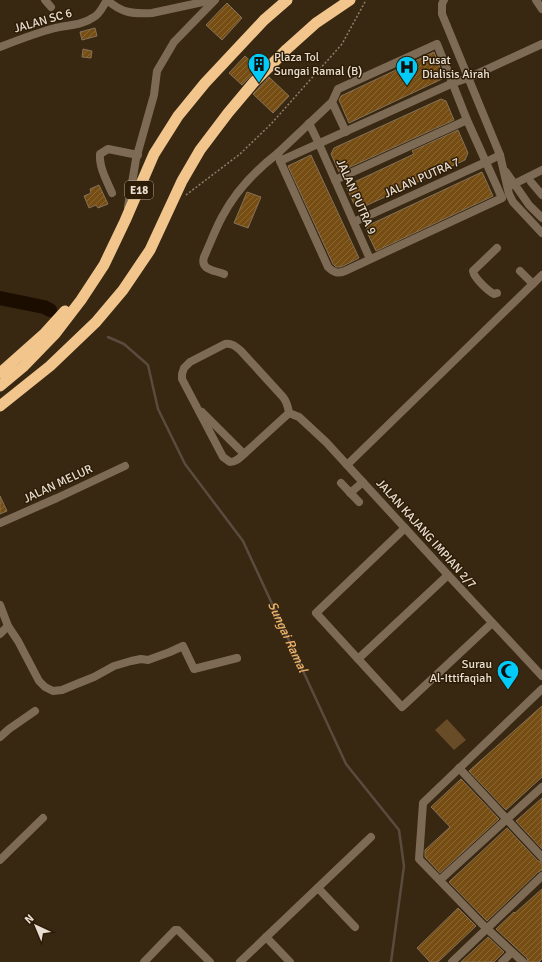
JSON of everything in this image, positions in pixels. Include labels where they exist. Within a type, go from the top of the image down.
[{"type":"highway","name":"E18","points":[[0,386],[24,366],[55,334],[81,300],[104,264],[125,222],[154,154],[178,116],[210,78],[264,20],[287,0]]},
{"type":"highway","points":[[0,406],[50,366],[96,322],[123,290],[150,250],[182,181],[200,150],[254,82],[316,23],[350,0]]},
{"type":"highway","points":[[0,373],[45,333],[104,264]]},
{"type":"street","points":[[45,0],[51,7]]},
{"type":"street","points":[[107,0],[114,6],[132,13],[152,13],[212,0]]},
{"type":"street","name":"JALAN SC 6","points":[[0,47],[22,38],[56,28],[86,22],[96,17],[107,0]]},
{"type":"street","points":[[125,222],[138,155],[154,95],[157,71],[174,42],[215,0]]},
{"type":"street","points":[[444,0],[442,4],[442,14],[500,155],[513,202],[542,232]]},
{"type":"street","points":[[536,0],[542,9]]},
{"type":"street","points":[[224,274],[204,266],[202,262],[222,217],[249,180],[265,163],[332,102],[338,89],[437,44],[467,120],[486,162],[510,190],[529,205],[542,218]]},
{"type":"street","points":[[280,161],[542,44]]},
{"type":"street","points":[[332,102],[346,132]]},
{"type":"street","points":[[335,180],[467,120]]},
{"type":"street","name":"JALAN PUTRA 9","points":[[309,123],[370,259]]},
{"type":"street","points":[[112,193],[103,171],[100,154],[108,149],[138,155]]},
{"type":"street","points":[[278,152],[280,161],[328,267],[331,271],[336,273],[340,273],[370,259],[510,190],[542,176]]},
{"type":"street","name":"JALAN PUTRA 7","points":[[354,222],[500,155]]},
{"type":"street","points":[[510,190],[542,170]]},
{"type":"street","points":[[531,182],[542,195]]},
{"type":"street","points":[[497,248],[473,271],[475,276],[489,291],[494,294],[497,293]]},
{"type":"street","points":[[520,271],[533,284]]},
{"type":"street","points":[[347,465],[542,275]]},
{"type":"street","points":[[225,344],[236,346],[283,397],[287,403],[289,413],[238,460],[234,462],[226,461],[182,379],[184,368],[190,362],[225,344]]},
{"type":"street","points":[[196,405],[244,454]]},
{"type":"street","name":"JALAN KAJANG IMPIAN 2/7","points":[[289,413],[299,417],[326,442],[542,676]]},
{"type":"street","name":"JALAN MELUR","points":[[0,522],[57,498],[125,466]]},
{"type":"street","points":[[350,493],[362,482]]},
{"type":"street","points":[[340,483],[359,502]]},
{"type":"street","points":[[405,528],[316,613],[358,659],[402,707],[492,623]]},
{"type":"street","points":[[358,659],[448,575]]},
{"type":"street","points":[[0,605],[8,626],[18,641],[39,681],[45,687],[53,691],[62,690],[94,677],[114,666],[131,660],[148,660],[183,646],[194,669],[238,658]]},
{"type":"street","points":[[0,634],[8,626]]},
{"type":"street","points":[[523,962],[482,924],[419,859],[423,803],[542,689]]},
{"type":"street","points":[[0,737],[35,711]]},
{"type":"street","points":[[460,768],[542,857]]},
{"type":"street","points":[[440,880],[542,787]]},
{"type":"street","points":[[0,860],[43,818]]},
{"type":"street","points":[[240,962],[371,836]]},
{"type":"street","points":[[452,962],[542,876]]},
{"type":"street","points":[[318,888],[354,927]]},
{"type":"street","points":[[144,962],[175,930],[178,930],[210,962]]},
{"type":"street","points":[[266,937],[290,962]]},
{"type":"street","points":[[502,962],[512,952]]},
{"type":"path","points":[[183,196],[240,154],[271,124],[342,44],[366,0]]},
{"type":"shaded area","points":[[447,719],[466,740],[454,750],[435,730]]},
{"type":"building","points":[[227,3],[242,18],[222,40],[206,25]]},
{"type":"building","points":[[95,28],[97,36],[82,40],[80,32]]},
{"type":"building","points":[[83,49],[92,51],[91,58],[82,57]]},
{"type":"building","points":[[434,52],[444,78],[349,123],[339,100],[341,96]]},
{"type":"building","points":[[245,56],[258,68],[242,85],[229,73]]},
{"type":"building","points":[[269,77],[289,96],[273,113],[253,94]]},
{"type":"building","points":[[441,99],[446,101],[454,120],[339,172],[331,154],[334,148]]},
{"type":"building","points":[[458,130],[468,153],[465,160],[361,208],[354,204],[346,186],[414,154],[412,151]]},
{"type":"building","points":[[311,155],[359,258],[341,267],[336,267],[333,264],[288,166]]},
{"type":"building","points":[[482,172],[493,196],[376,251],[366,230],[369,225]]},
{"type":"building","points":[[99,185],[108,204],[98,208],[96,205],[89,208],[84,196],[91,193],[90,189]]},
{"type":"building","points":[[247,192],[261,197],[248,228],[234,223]]},
{"type":"building","points":[[0,496],[7,511],[0,514]]},
{"type":"building","points":[[542,706],[542,777],[506,810],[469,771]]},
{"type":"building","points":[[461,779],[499,819],[440,873],[425,857],[425,850],[450,827],[431,807]]},
{"type":"building","points":[[542,798],[542,849],[516,821]]},
{"type":"building","points":[[507,828],[538,861],[542,862],[542,870],[538,872],[487,921],[449,882]]},
{"type":"building","points":[[542,889],[542,959],[539,962],[528,962],[527,958],[496,929]]},
{"type":"building","points":[[458,908],[476,926],[438,962],[430,962],[417,948]]},
{"type":"building","points":[[488,937],[504,952],[494,962],[461,962]]},
{"type":"waterway","name":"Sungai Ramal","points":[[0,298],[44,307],[50,310]]},
{"type":"waterway","name":"Sungai Ramal","points":[[108,337],[124,344],[148,365],[158,409],[185,464],[243,541],[346,764],[399,830],[404,866],[391,962]]},
{"type":"place","name":"Plaza Tol Sungai Ramal (B)","points":[[259,84]]},
{"type":"place","name":"Pusat Dialisis Airah","points":[[407,86]]},
{"type":"place","name":"Surau Al-Ittifaqiah","points":[[508,690]]}]
